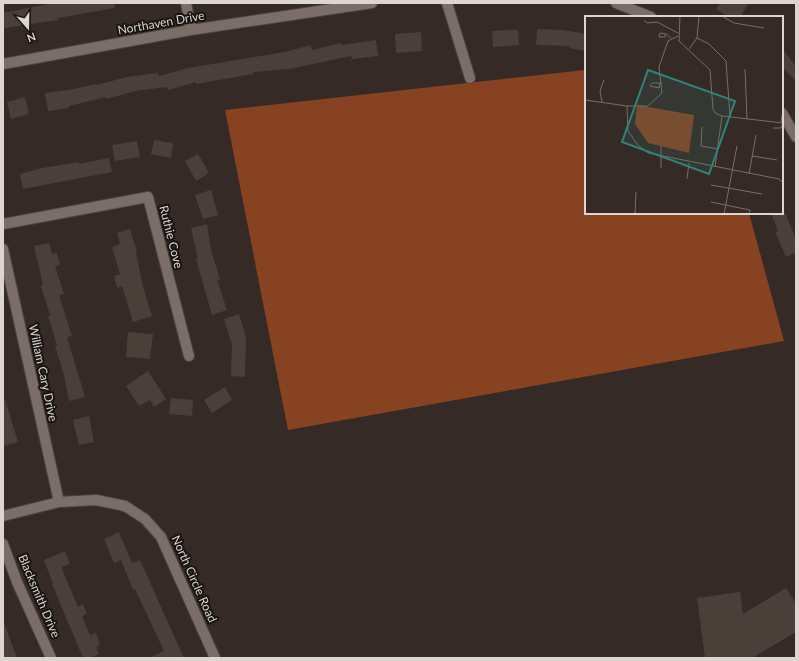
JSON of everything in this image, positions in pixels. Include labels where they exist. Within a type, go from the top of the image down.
[{"type":"street","points":[[186,3],[191,30]]},
{"type":"street","name":"Northaven Drive","points":[[3,64],[191,30],[372,3]]},
{"type":"street","points":[[447,3],[470,78]]},
{"type":"street","points":[[616,3],[648,16]]},
{"type":"street","points":[[783,115],[796,136]]},
{"type":"street","name":"Ruthie Cove","points":[[3,224],[148,197],[189,356]]},
{"type":"street","name":"William Cary Drive","points":[[3,249],[58,502]]},
{"type":"street","name":"North Circle Road","points":[[3,516],[58,502],[96,500],[125,506],[145,519],[161,537],[215,658]]},
{"type":"street","name":"Blacksmith Drive","points":[[3,544],[17,582],[51,658]]},
{"type":"shaded area","points":[[585,70],[585,214],[749,214],[784,341],[288,430],[225,110]]},
{"type":"building","points":[[53,3],[114,3],[115,8],[58,18],[58,20],[4,28],[3,13]]},
{"type":"building","points":[[720,3],[749,3],[741,16],[726,16],[716,9]]},
{"type":"building","points":[[537,29],[564,30],[585,34],[585,51],[569,48],[570,46],[536,45]]},
{"type":"building","points":[[518,30],[519,45],[493,47],[492,31]]},
{"type":"building","points":[[421,32],[422,51],[396,53],[395,34]]},
{"type":"building","points":[[376,40],[378,56],[352,59],[351,56],[289,69],[253,72],[253,74],[196,84],[196,82],[168,90],[167,87],[135,91],[107,99],[106,97],[69,106],[69,108],[48,111],[45,93],[96,85],[127,77],[158,73],[159,76],[188,68],[285,52],[311,45],[312,50],[341,43],[342,45]]},
{"type":"building","points":[[783,49],[796,67],[796,81],[783,68]]},
{"type":"building","points":[[25,97],[29,114],[11,119],[7,102]]},
{"type":"building","points":[[154,140],[173,143],[171,158],[151,154]]},
{"type":"building","points":[[137,141],[140,157],[115,161],[112,145]]},
{"type":"building","points":[[198,154],[209,173],[196,181],[185,161]]},
{"type":"building","points":[[109,158],[112,172],[23,189],[20,174],[42,168],[79,162],[79,164]]},
{"type":"building","points":[[211,190],[218,215],[203,219],[195,195]]},
{"type":"building","points":[[785,213],[796,239],[796,252],[786,257],[775,232],[778,231],[771,214]]},
{"type":"building","points":[[207,224],[211,250],[220,279],[217,280],[227,310],[212,315],[196,259],[198,259],[191,228]]},
{"type":"building","points":[[130,229],[137,252],[143,287],[152,316],[133,322],[122,286],[117,288],[114,276],[120,274],[112,247],[120,244],[117,233]]},
{"type":"building","points":[[49,243],[52,254],[57,253],[60,265],[55,266],[64,294],[59,295],[72,336],[67,337],[85,397],[69,401],[64,375],[55,346],[57,345],[48,316],[50,315],[41,286],[43,285],[34,246]]},
{"type":"building","points":[[239,314],[246,337],[245,377],[231,376],[232,345],[224,319]]},
{"type":"building","points":[[128,332],[153,334],[150,359],[126,357]]},
{"type":"building","points":[[148,371],[166,399],[154,407],[150,400],[139,406],[126,386]]},
{"type":"building","points":[[225,387],[232,400],[212,413],[204,400]]},
{"type":"building","points":[[171,398],[193,400],[192,416],[169,414]]},
{"type":"building","points":[[3,399],[5,399],[18,442],[3,446]]},
{"type":"building","points":[[89,416],[94,442],[79,445],[73,420]]},
{"type":"building","points":[[119,532],[132,563],[140,560],[184,658],[148,658],[164,651],[135,589],[133,590],[121,560],[114,563],[104,539]]},
{"type":"building","points":[[65,551],[70,564],[62,567],[63,572],[78,607],[83,604],[87,614],[82,616],[90,635],[96,633],[100,645],[96,647],[99,654],[89,658],[83,658],[52,584],[44,560]]},
{"type":"building","points":[[786,588],[796,604],[796,632],[752,658],[705,658],[697,598],[740,592],[743,614]]},
{"type":"building","points":[[4,623],[17,658],[3,658]]}]
